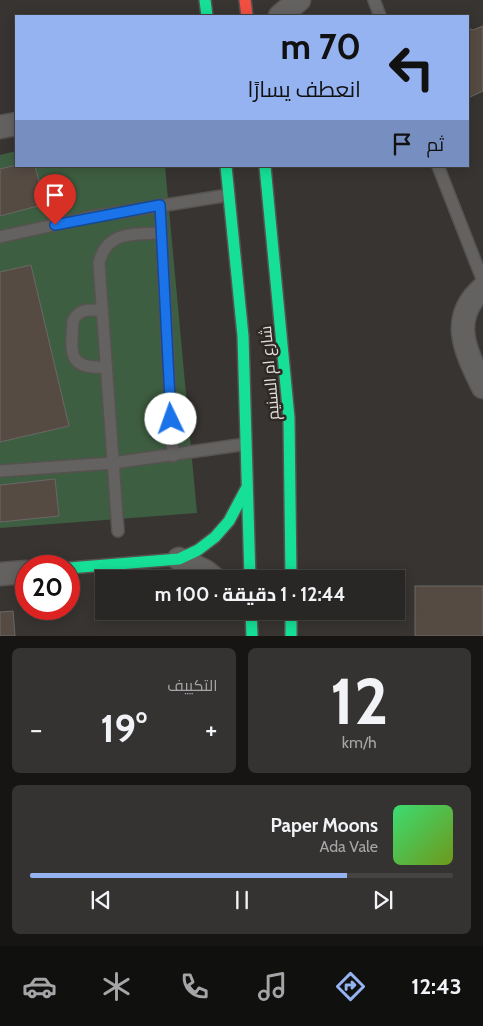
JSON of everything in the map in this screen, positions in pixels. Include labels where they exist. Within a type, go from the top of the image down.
[{"type":"main road","points":[[205,0],[207,15]]},
{"type":"main road","points":[[245,0],[247,15]]},
{"type":"main road","name":"شارع ام السنيم","points":[[226,167],[243,336],[250,570]]},
{"type":"main road","name":"شارع ام السنيم","points":[[265,167],[289,418],[291,570]]},
{"type":"main road","points":[[80,567],[179,559],[198,550],[215,537],[229,521],[247,488]]},
{"type":"main road","points":[[291,620],[291,636]]},
{"type":"street","points":[[281,15],[300,0]]},
{"type":"street","points":[[0,128],[15,124]]},
{"type":"street","points":[[483,288],[467,307],[462,335],[468,356],[483,387]]},
{"type":"street","points":[[179,559],[203,570]]},
{"type":"street","points":[[0,574],[15,573]]},
{"type":"lane","points":[[374,0],[380,15]]},
{"type":"lane","points":[[438,167],[483,281]]},
{"type":"lane","points":[[0,237],[160,205],[229,195]]},
{"type":"lane","points":[[160,205],[173,456]]},
{"type":"lane","points":[[118,531],[99,263],[106,246],[120,236],[161,233]]},
{"type":"lane","points":[[102,310],[82,311],[75,316],[73,321],[73,351],[74,357],[80,365],[90,368],[106,367]]},
{"type":"lane","points":[[0,471],[113,463],[173,456],[246,444]]},
{"type":"green space","points":[[15,151],[15,167],[165,167],[197,513],[0,528],[0,155]]},
{"type":"building","points":[[483,26],[483,91],[469,98],[469,28],[473,30]]},
{"type":"building","points":[[15,165],[15,167],[35,167],[45,204],[0,216],[0,169]]},
{"type":"building","points":[[31,265],[69,426],[0,442],[0,272]]},
{"type":"building","points":[[55,479],[59,516],[0,522],[0,485]]},
{"type":"building","points":[[415,586],[483,586],[483,636],[415,636]]},
{"type":"building","points":[[13,611],[15,636],[0,636],[0,612]]},
{"type":"traffic: fast","points":[[205,0],[207,15]]},
{"type":"traffic: fast","points":[[226,167],[243,336],[250,570]]},
{"type":"traffic: fast","points":[[265,167],[289,418],[291,570]]},
{"type":"traffic: fast","points":[[80,567],[179,559],[198,550],[215,537],[229,521],[246,489]]},
{"type":"traffic: fast","points":[[251,620],[252,636]]},
{"type":"traffic: fast","points":[[291,620],[291,636]]},
{"type":"traffic: jam","points":[[245,0],[247,15]]},
{"type":"route","points":[[55,225],[160,205],[171,419]]}]
